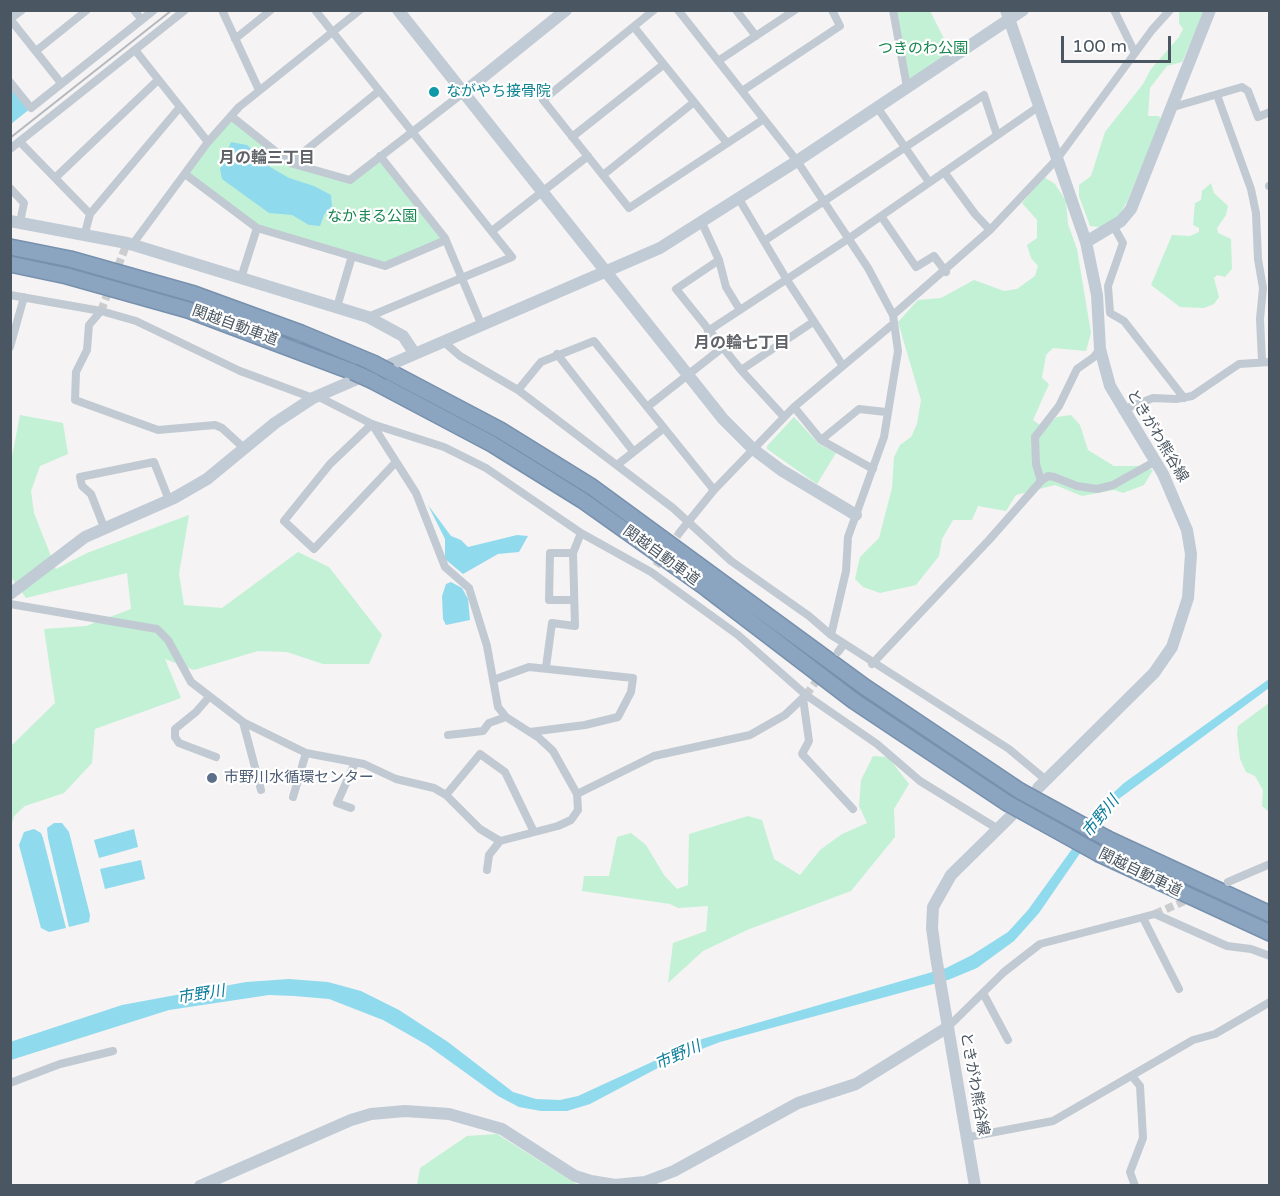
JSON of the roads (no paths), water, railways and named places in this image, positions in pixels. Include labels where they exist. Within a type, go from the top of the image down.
[{"type":"highway","name":"関越自動車道","points":[[10,247],[70,259],[194,294],[302,333],[373,363],[500,430],[592,487],[875,694],[1020,791],[1108,839],[1269,914]]},
{"type":"highway","name":"関越自動車道","points":[[10,264],[117,289],[188,310],[353,372],[492,444],[582,500],[706,588],[854,701],[1009,810],[1269,933]]},
{"type":"street","points":[[22,10],[10,20],[61,83]]},
{"type":"street","points":[[36,51],[87,10]]},
{"type":"street","points":[[134,10],[141,20]]},
{"type":"street","points":[[10,82],[31,108],[154,10]]},
{"type":"street","points":[[10,150],[185,10]]},
{"type":"street","points":[[222,10],[259,90]]},
{"type":"street","points":[[235,39],[271,10]]},
{"type":"street","points":[[315,10],[512,257],[368,317]]},
{"type":"street","points":[[132,244],[208,142],[231,116],[259,90],[360,10]]},
{"type":"street","points":[[398,10],[723,419],[753,448],[809,489],[856,515]]},
{"type":"street","points":[[231,116],[290,163],[350,180],[566,10]]},
{"type":"street","points":[[654,10],[543,100],[629,208],[764,119]]},
{"type":"street","points":[[678,10],[797,160],[848,238],[893,319],[897,351],[884,437],[848,537],[846,572],[831,635]]},
{"type":"street","points":[[736,10],[756,36]]},
{"type":"street","points":[[742,91],[840,26],[832,10]]},
{"type":"street","points":[[893,10],[908,87]]},
{"type":"street","points":[[10,594],[85,537],[169,500],[207,479],[275,423],[315,397],[660,248],[739,199],[908,87],[1008,15],[1023,10]]},
{"type":"street","points":[[1113,10],[1135,53]]},
{"type":"street","points":[[680,532],[714,490],[794,407],[843,366],[946,272],[990,230],[1057,159],[1135,53],[1170,10]]},
{"type":"street","points":[[1086,242],[1114,227],[1127,216],[1136,199],[1210,10]]},
{"type":"street","points":[[718,61],[791,11]]},
{"type":"street","name":"ときがわ熊谷線","points":[[1008,15],[1086,242],[1097,295],[1100,349],[1110,386],[1175,497],[1187,530],[1191,579],[1182,622],[1172,646],[1154,673],[1042,784]]},
{"type":"street","points":[[634,27],[693,104],[727,143]]},
{"type":"street","points":[[135,50],[208,142]]},
{"type":"street","points":[[573,137],[663,64]]},
{"type":"street","points":[[55,178],[159,80]]},
{"type":"street","points":[[1170,108],[1242,87],[1248,91],[1258,117],[1269,112]]},
{"type":"street","points":[[290,163],[379,91]]},
{"type":"street","points":[[1122,410],[1153,398],[1184,398],[1201,392],[1239,364],[1266,361],[1260,319],[1263,288],[1258,259],[1256,213],[1251,189],[1217,95]]},
{"type":"street","points":[[764,241],[984,96],[998,135]]},
{"type":"street","points":[[603,175],[693,104]]},
{"type":"street","points":[[85,233],[90,214],[180,107]]},
{"type":"street","points":[[877,107],[929,182]]},
{"type":"street","points":[[708,331],[881,216],[1038,107]]},
{"type":"street","points":[[20,142],[90,214]]},
{"type":"street","points":[[380,156],[446,240],[482,326]]},
{"type":"street","points":[[492,231],[588,156]]},
{"type":"street","points":[[944,172],[975,214],[990,230]]},
{"type":"street","points":[[185,174],[257,228],[385,266],[446,240]]},
{"type":"street","points":[[10,189],[24,203],[15,222],[85,233],[132,244],[368,317],[403,336],[415,354]]},
{"type":"street","points":[[739,199],[786,280],[843,366]]},
{"type":"street","points":[[881,216],[916,267],[934,256],[946,272]]},
{"type":"street","points":[[702,223],[719,260],[726,287],[740,310]]},
{"type":"street","points":[[1114,227],[1123,243],[1108,285],[1110,313],[1124,321],[1184,398]]},
{"type":"street","points":[[241,278],[257,228]]},
{"type":"street","points":[[337,307],[352,256]]},
{"type":"street","points":[[719,260],[676,289],[722,348],[784,417]]},
{"type":"street","points":[[10,295],[101,311],[136,321],[240,371],[315,397],[372,424],[444,447],[486,468],[581,533],[653,569],[738,635],[805,697],[877,744],[920,781],[998,829],[1009,810]]},
{"type":"street","points":[[10,347],[24,297]]},
{"type":"street","points":[[101,311],[89,325],[87,350],[76,372],[75,400],[158,430],[215,425],[222,428],[245,449]]},
{"type":"street","points":[[741,370],[813,322]]},
{"type":"street","points":[[518,390],[541,362],[594,341],[714,490]]},
{"type":"street","points":[[444,342],[460,356],[518,390],[687,521],[731,561],[831,635],[872,664],[1009,749],[1042,784]]},
{"type":"street","points":[[647,407],[722,348]]},
{"type":"street","points":[[1041,481],[1036,464],[1035,437],[1059,406],[1077,369],[1094,357],[1100,349]]},
{"type":"street","points":[[557,354],[633,451]]},
{"type":"street","points":[[794,407],[821,440],[873,469]]},
{"type":"street","points":[[821,440],[859,409],[886,412]]},
{"type":"street","points":[[372,424],[416,493],[445,567],[469,588],[487,646],[498,707],[506,717],[530,732],[553,751],[577,794],[578,810],[571,820],[500,841],[489,855],[487,870]]},
{"type":"street","points":[[372,424],[330,464],[284,521],[314,549],[395,463]]},
{"type":"street","points":[[617,465],[664,428]]},
{"type":"street","points":[[104,527],[91,494],[82,486],[80,477],[154,462],[169,500]]},
{"type":"street","points":[[872,664],[989,540],[1041,481],[1048,476],[1077,486],[1097,489],[1113,485],[1154,462]]},
{"type":"street","points":[[546,667],[552,623],[574,626],[573,553],[581,533]]},
{"type":"street","points":[[573,553],[550,553],[549,600],[574,600]]},
{"type":"street","points":[[10,604],[157,629],[168,640],[191,682],[243,722],[306,753],[355,763],[396,779],[434,788],[446,795],[480,829],[500,841]]},
{"type":"street","points":[[838,652],[844,644]]},
{"type":"street","points":[[493,680],[529,668],[546,667],[633,678],[631,692],[618,717],[585,725],[530,732]]},
{"type":"street","points":[[209,697],[196,712],[175,729],[175,737],[179,743],[216,757]]},
{"type":"street","points":[[577,794],[654,756],[750,735],[785,715],[805,697]]},
{"type":"street","points":[[805,697],[809,741],[802,754],[852,809]]},
{"type":"street","points":[[448,735],[483,731],[489,723],[506,717]]},
{"type":"street","points":[[243,722],[261,790]]},
{"type":"street","points":[[293,797],[306,753]]},
{"type":"street","points":[[446,795],[480,754],[505,772],[534,832]]},
{"type":"street","points":[[351,808],[337,803],[355,763]]},
{"type":"street","name":"ときがわ熊谷線","points":[[975,1185],[969,1137],[936,957],[932,928],[933,907],[938,894],[951,875],[998,829]]},
{"type":"street","points":[[1228,882],[1269,864]]},
{"type":"street","points":[[200,1185],[351,1120],[372,1114],[405,1111],[449,1114],[502,1129],[575,1176],[591,1182],[615,1185],[645,1182],[674,1171],[790,1106],[856,1084],[948,1027],[1027,952],[1040,944],[1155,914],[1227,946],[1251,949],[1269,956]]},
{"type":"street","points":[[1143,918],[1179,988]]},
{"type":"street","points":[[983,993],[1008,1040]]},
{"type":"street","points":[[969,1137],[1044,1124],[1193,1040],[1215,1034],[1269,1002]]},
{"type":"street","points":[[10,1083],[60,1064],[113,1051]]},
{"type":"street","points":[[1132,1076],[1140,1086],[1143,1138],[1130,1172],[1135,1185]]},
{"type":"water","points":[[10,82],[31,108],[11,124],[10,124]]},
{"type":"water","points":[[231,142],[247,145],[270,167],[289,178],[314,186],[331,195],[332,206],[324,215],[320,226],[309,225],[292,215],[269,213],[222,179],[220,169]]},
{"type":"water","points":[[428,505],[451,536],[461,540],[468,547],[517,535],[528,536],[519,552],[498,554],[463,574],[445,559],[445,539]]},
{"type":"water","points":[[451,582],[462,588],[468,599],[470,620],[446,625],[443,619],[442,596],[446,584]]},
{"type":"water","name":"市野川","points":[[1269,679],[1269,688],[1116,801],[1039,913],[1014,941],[977,968],[948,980],[720,1042],[673,1060],[590,1104],[567,1111],[541,1111],[519,1107],[498,1096],[427,1045],[383,1020],[329,999],[269,995],[169,1010],[11,1060],[10,1042],[122,1005],[246,982],[289,979],[328,982],[361,991],[399,1010],[448,1042],[513,1092],[536,1099],[560,1100],[578,1096],[702,1039],[946,968],[972,955],[1008,932],[1028,910],[1111,795],[1124,783]]},
{"type":"water","points":[[54,823],[62,823],[69,832],[90,915],[89,922],[69,927],[48,838],[47,828]]},
{"type":"water","points":[[34,829],[41,833],[43,838],[66,928],[49,932],[41,928],[19,845],[24,832]]},
{"type":"water","points":[[134,829],[138,847],[99,858],[94,840]]},
{"type":"water","points":[[141,860],[145,879],[105,889],[100,869]]},
{"type":"tunnel","points":[[101,311],[127,243]]},
{"type":"tunnel","points":[[656,566],[680,532]]},
{"type":"tunnel","points":[[806,695],[833,659]]},
{"type":"tunnel","points":[[1155,914],[1214,888]]},
{"type":"railway","points":[[10,138],[172,10]]},
{"type":"place","name":"ながやち接骨院","points":[[434,92]]},
{"type":"place","name":"市野川水循環センター","points":[[212,778]]},
{"type":"district","name":"月の輪三丁目","points":[[267,159]]},
{"type":"district","name":"月の輪七丁目","points":[[742,344]]},
{"type":"park label","name":"つきのわ公園","points":[[923,49]]},
{"type":"park label","name":"なかまる公園","points":[[372,217]]}]
